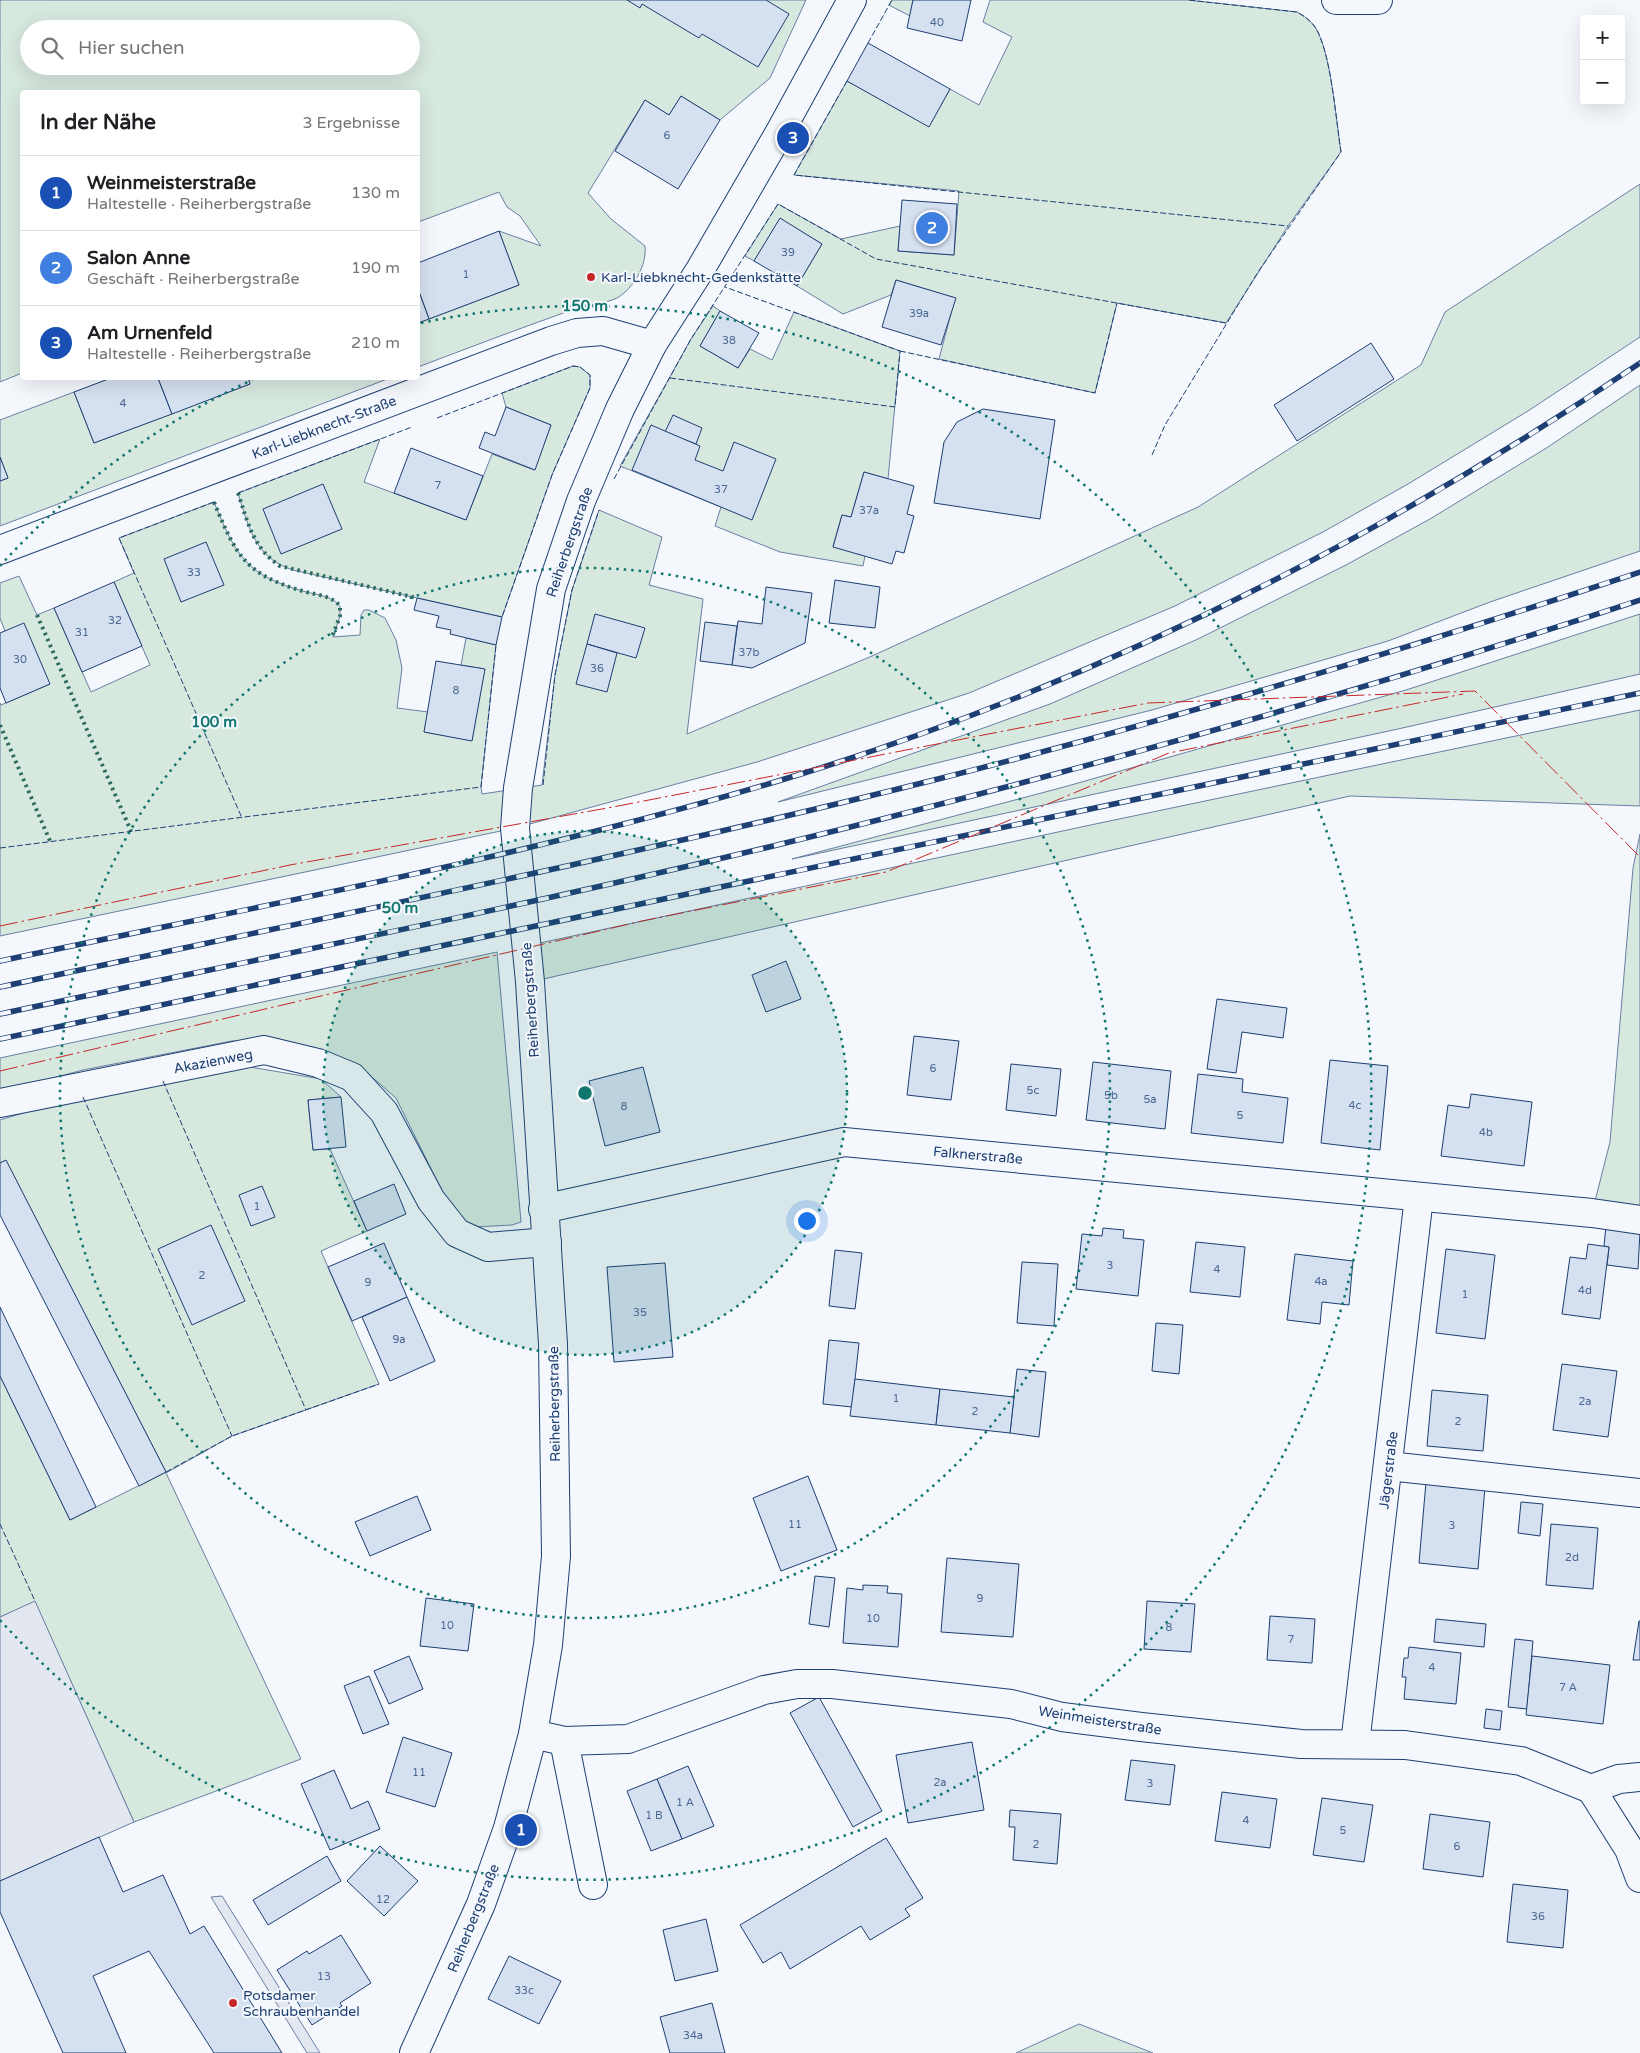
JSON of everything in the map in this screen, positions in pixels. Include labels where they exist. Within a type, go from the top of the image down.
[{"type":"street","name":"Reiherbergstraße","points":[[414,2053],[481,1904],[508,1828],[534,1734],[548,1645],[556,1556],[553,1344],[530,982],[515,828],[518,788],[551,589],[581,501],[620,409],[652,345],[700,270],[781,130],[852,0]]},
{"type":"street","points":[[1336,0],[1378,0]]},
{"type":"street","name":"Karl-Liebknecht-Straße","points":[[0,550],[542,344],[577,333],[602,331],[652,345]]},
{"type":"street","name":"Akazienweg","points":[[0,1103],[264,1050],[318,1063],[352,1077],[384,1112],[431,1200],[457,1233],[488,1247],[547,1242]]},
{"type":"street","name":"Falknerstraße","points":[[543,1209],[844,1142],[1640,1220]]},
{"type":"street","name":"Jägerstraße","points":[[1355,1744],[1419,1197]]},
{"type":"street","points":[[1388,1466],[1640,1493]]},
{"type":"street","name":"Weinmeisterstraße","points":[[534,1734],[564,1741],[628,1739],[764,1690],[797,1684],[832,1684],[1011,1704],[1062,1717],[1142,1728],[1301,1744],[1405,1745],[1521,1761],[1591,1789]]},
{"type":"street","points":[[564,1741],[593,1885]]},
{"type":"street","points":[[1640,1777],[1620,1779],[1591,1789],[1629,1848],[1640,1878]]},
{"type":"shaded area","points":[[0,0],[806,0],[770,78],[720,120],[681,96],[669,115],[645,100],[588,193],[611,219],[645,246],[642,268],[634,282],[623,294],[613,300],[574,309],[420,366],[420,322],[519,285],[499,231],[541,246],[520,216],[507,207],[499,192],[420,221],[420,90],[20,90],[20,374],[0,382]]},
{"type":"shaded area","points":[[892,0],[913,0],[910,16],[889,5]]},
{"type":"shaded area","points":[[990,0],[1188,0],[1297,12],[1307,18],[1315,27],[1325,52],[1341,152],[1288,226],[1226,323],[1117,303],[1095,393],[939,359],[955,298],[896,280],[891,295],[843,314],[797,286],[822,244],[780,219],[754,261],[745,256],[778,204],[841,239],[900,226],[898,251],[954,255],[959,191],[794,175],[847,81],[929,126],[950,89],[979,105],[1012,37],[983,22]]},
{"type":"shaded area","points":[[1640,184],[1640,337],[1528,411],[1408,484],[1323,532],[1175,606],[969,693],[757,762],[515,828],[0,936],[0,703],[1,705],[50,684],[5,631],[0,618],[0,583],[19,576],[37,615],[54,608],[91,692],[150,665],[114,582],[134,573],[119,538],[214,502],[237,551],[246,562],[270,579],[286,586],[329,598],[340,606],[340,616],[333,637],[360,635],[361,615],[364,610],[369,610],[385,618],[396,640],[402,668],[397,708],[428,712],[424,732],[472,740],[484,669],[461,665],[466,638],[496,645],[481,787],[482,794],[542,785],[555,675],[572,590],[599,510],[662,537],[649,585],[703,599],[687,734],[872,656],[1198,507],[1421,365],[1445,312]]},
{"type":"shaded area","points":[[713,306],[720,311],[700,346],[738,368],[750,349],[772,360],[794,312],[900,351],[888,479],[864,472],[851,517],[842,515],[833,546],[865,556],[863,566],[780,552],[715,526],[721,507],[620,466],[691,339]]},
{"type":"shaded area","points":[[573,366],[580,367],[590,375],[590,388],[552,475],[502,617],[293,570],[280,565],[270,558],[255,540],[238,493],[380,439],[364,482],[466,520],[492,454],[534,470],[551,425],[506,407],[502,393]]},
{"type":"shaded area","points":[[249,380],[385,380],[0,526],[0,481],[8,478],[0,457],[0,420],[74,392],[94,443],[250,384]]},
{"type":"shaded area","points":[[1640,385],[1640,551],[1490,602],[1388,641],[1152,710],[778,802],[1050,704],[1198,639],[1346,565],[1430,519],[1548,447]]},
{"type":"shaded area","points":[[1640,614],[1640,674],[1398,729],[792,859],[1064,787],[1406,690]]},
{"type":"shaded area","points":[[1640,710],[1640,806],[1350,796],[530,982],[526,946]]},
{"type":"shaded area","points":[[1640,834],[1640,1220],[1592,1213],[1610,1142],[1633,868]]},
{"type":"shaded area","points":[[497,952],[521,1222],[512,1225],[476,1227],[460,1218],[443,1193],[396,1098],[365,1071],[320,1050],[278,1041],[232,1041],[83,1070],[0,1092],[0,1058]]},
{"type":"shaded area","points":[[244,1066],[321,1079],[341,1097],[308,1100],[313,1150],[330,1149],[367,1231],[321,1251],[379,1384],[232,1436],[166,1473],[301,1759],[134,1822],[35,1602],[0,1617],[0,1376],[70,1520],[166,1472],[6,1161],[0,1163],[0,1120],[82,1095]]},
{"type":"shaded area","points":[[35,1601],[134,1822],[0,1881],[0,1617]]},
{"type":"shaded area","points":[[222,1896],[320,2053],[307,2053],[211,1897]]},
{"type":"shaded area","points":[[1079,2024],[1153,2053],[1016,2053]]},
{"type":"building","points":[[627,0],[766,0],[789,14],[758,67],[702,34],[699,38],[642,4],[640,8]]},
{"type":"building","points":[[913,0],[971,0],[962,41],[907,28]]},
{"type":"building","points":[[868,43],[950,89],[929,127],[847,81]]},
{"type":"building","points":[[681,96],[720,120],[678,189],[615,151],[645,100],[669,115]]},
{"type":"building","points":[[902,200],[957,204],[954,255],[898,251]]},
{"type":"building","points":[[780,218],[822,244],[797,286],[754,261]]},
{"type":"building","points":[[499,231],[519,285],[429,319],[420,294],[420,262]]},
{"type":"building","points":[[896,280],[956,298],[941,345],[882,327]]},
{"type":"building","points":[[420,294],[429,319],[420,322]]},
{"type":"building","points":[[720,311],[759,333],[738,368],[700,346]]},
{"type":"building","points":[[1371,343],[1394,379],[1297,441],[1274,405]]},
{"type":"building","points":[[106,380],[159,380],[172,414],[94,443],[74,392]]},
{"type":"building","points":[[159,380],[249,380],[250,384],[172,414]]},
{"type":"building","points":[[506,407],[551,425],[535,470],[479,448],[485,432],[495,436]]},
{"type":"building","points":[[983,409],[1055,420],[1040,519],[934,503],[944,442],[957,422]]},
{"type":"building","points":[[673,415],[702,428],[696,444],[665,432]]},
{"type":"building","points":[[651,425],[700,446],[695,460],[723,471],[734,442],[776,459],[752,520],[632,470]]},
{"type":"building","points":[[411,448],[483,476],[466,520],[394,493]]},
{"type":"building","points":[[0,457],[8,478],[0,481]]},
{"type":"building","points":[[864,472],[914,486],[907,514],[914,516],[904,553],[896,551],[892,564],[833,547],[842,515],[851,517]]},
{"type":"building","points":[[323,484],[342,529],[281,554],[263,509]]},
{"type":"building","points":[[206,542],[224,585],[181,602],[164,559]]},
{"type":"building","points":[[835,580],[880,587],[875,628],[829,623]]},
{"type":"building","points":[[114,582],[142,646],[82,672],[54,608]]},
{"type":"building","points":[[766,587],[812,593],[805,643],[752,668],[732,665],[738,621],[762,624]]},
{"type":"building","points":[[417,598],[502,617],[496,645],[450,634],[451,630],[436,627],[439,616],[414,610]]},
{"type":"building","points":[[595,614],[645,628],[636,658],[587,644]]},
{"type":"building","points":[[705,622],[737,626],[732,665],[700,661]]},
{"type":"building","points":[[24,623],[50,684],[6,703],[0,688],[0,633]]},
{"type":"building","points":[[587,644],[617,653],[607,692],[576,684]]},
{"type":"building","points":[[436,661],[485,669],[472,741],[424,732]]},
{"type":"building","points":[[786,961],[801,999],[766,1012],[752,975]]},
{"type":"building","points":[[1217,999],[1287,1008],[1283,1038],[1242,1032],[1236,1073],[1207,1069]]},
{"type":"building","points":[[914,1036],[959,1041],[951,1100],[907,1095]]},
{"type":"building","points":[[1330,1060],[1388,1066],[1380,1150],[1321,1143]]},
{"type":"building","points":[[1093,1062],[1171,1071],[1165,1129],[1086,1120]]},
{"type":"building","points":[[1011,1064],[1061,1069],[1056,1116],[1006,1110]]},
{"type":"building","points":[[643,1067],[660,1132],[605,1146],[589,1081]]},
{"type":"building","points":[[1198,1074],[1243,1079],[1242,1092],[1288,1098],[1283,1143],[1191,1133]]},
{"type":"building","points":[[1471,1094],[1532,1102],[1524,1166],[1441,1156],[1448,1105],[1469,1108]]},
{"type":"building","points":[[341,1097],[346,1147],[313,1150],[308,1100]]},
{"type":"building","points":[[6,1160],[166,1472],[139,1486],[0,1215],[0,1163]]},
{"type":"building","points":[[394,1184],[406,1214],[367,1231],[354,1201]]},
{"type":"building","points":[[262,1186],[275,1217],[251,1226],[239,1195]]},
{"type":"building","points":[[211,1225],[245,1301],[192,1325],[158,1249]]},
{"type":"building","points":[[1606,1226],[1640,1231],[1638,1269],[1607,1265],[1609,1247],[1604,1246]]},
{"type":"building","points":[[1103,1228],[1124,1230],[1123,1238],[1144,1240],[1138,1296],[1076,1289],[1082,1234],[1102,1236]]},
{"type":"building","points":[[1196,1242],[1245,1247],[1240,1297],[1190,1292]]},
{"type":"building","points":[[384,1243],[407,1297],[352,1321],[328,1267]]},
{"type":"building","points":[[1588,1244],[1609,1247],[1600,1319],[1562,1314],[1570,1257],[1586,1259]]},
{"type":"building","points":[[1446,1249],[1495,1255],[1485,1339],[1436,1333]]},
{"type":"building","points":[[835,1250],[862,1253],[855,1309],[829,1306]]},
{"type":"building","points":[[1295,1254],[1353,1261],[1349,1305],[1322,1302],[1320,1324],[1287,1320]]},
{"type":"building","points":[[1022,1262],[1058,1264],[1054,1326],[1017,1323]]},
{"type":"building","points":[[665,1263],[673,1357],[614,1362],[607,1267]]},
{"type":"building","points":[[407,1297],[435,1361],[390,1381],[362,1317]]},
{"type":"building","points":[[0,1307],[96,1507],[70,1520],[0,1376]]},
{"type":"building","points":[[1156,1323],[1183,1325],[1179,1374],[1152,1371]]},
{"type":"building","points":[[829,1340],[859,1343],[852,1407],[823,1404]]},
{"type":"building","points":[[1562,1364],[1617,1371],[1608,1437],[1553,1430]]},
{"type":"building","points":[[1017,1369],[1046,1372],[1039,1437],[1010,1433]]},
{"type":"building","points":[[855,1379],[940,1389],[936,1425],[850,1416]]},
{"type":"building","points":[[940,1389],[1014,1397],[1010,1433],[936,1425]]},
{"type":"building","points":[[1432,1390],[1488,1395],[1483,1451],[1427,1446]]},
{"type":"building","points":[[808,1476],[837,1550],[781,1571],[753,1498]]},
{"type":"building","points":[[1426,1482],[1485,1487],[1478,1569],[1419,1563]]},
{"type":"building","points":[[417,1496],[431,1530],[370,1556],[355,1522]]},
{"type":"building","points":[[1521,1502],[1543,1504],[1540,1536],[1518,1533]]},
{"type":"building","points":[[1551,1524],[1598,1528],[1593,1589],[1546,1585]]},
{"type":"building","points":[[947,1558],[1019,1564],[1013,1637],[941,1632]]},
{"type":"building","points":[[815,1576],[835,1578],[829,1627],[809,1624]]},
{"type":"building","points":[[863,1585],[888,1586],[887,1593],[902,1594],[898,1647],[843,1643],[847,1588],[863,1590]]},
{"type":"building","points":[[426,1598],[474,1604],[468,1651],[420,1646]]},
{"type":"building","points":[[1147,1601],[1195,1604],[1191,1652],[1144,1649]]},
{"type":"building","points":[[1270,1616],[1315,1619],[1312,1663],[1267,1660]]},
{"type":"building","points":[[1436,1619],[1486,1624],[1484,1647],[1434,1642]]},
{"type":"building","points":[[1639,1621],[1640,1660],[1633,1660]]},
{"type":"building","points":[[1515,1639],[1533,1641],[1527,1709],[1508,1707]]},
{"type":"building","points":[[1409,1647],[1461,1653],[1456,1704],[1404,1699],[1406,1677],[1402,1677],[1404,1658],[1408,1658]]},
{"type":"building","points":[[409,1656],[423,1689],[389,1704],[374,1671]]},
{"type":"building","points":[[1532,1656],[1610,1665],[1603,1724],[1526,1715]]},
{"type":"building","points":[[369,1676],[389,1724],[363,1734],[344,1686]]},
{"type":"building","points":[[819,1697],[882,1811],[853,1827],[790,1713]]},
{"type":"building","points":[[1486,1709],[1502,1711],[1500,1730],[1484,1728]]},
{"type":"building","points":[[403,1737],[452,1753],[435,1807],[386,1792]]},
{"type":"building","points":[[972,1742],[984,1810],[908,1823],[896,1755]]},
{"type":"building","points":[[1131,1760],[1175,1765],[1170,1805],[1125,1800]]},
{"type":"building","points":[[688,1766],[714,1826],[682,1839],[657,1779]]},
{"type":"building","points":[[334,1770],[351,1809],[368,1801],[380,1829],[330,1850],[301,1784]]},
{"type":"building","points":[[657,1779],[682,1839],[651,1851],[627,1791]]},
{"type":"building","points":[[1222,1792],[1277,1799],[1270,1848],[1215,1841]]},
{"type":"building","points":[[1322,1798],[1373,1805],[1364,1862],[1313,1855]]},
{"type":"building","points":[[1010,1810],[1061,1814],[1057,1864],[1013,1860],[1015,1827],[1009,1827]]},
{"type":"building","points":[[1430,1814],[1490,1822],[1483,1877],[1423,1869]]},
{"type":"building","points":[[99,1837],[123,1892],[163,1875],[190,1934],[204,1926],[282,2053],[214,2053],[149,1951],[93,1976],[126,2053],[63,2053],[0,1912],[0,1881]]},
{"type":"building","points":[[886,1838],[923,1898],[905,1909],[910,1916],[870,1940],[861,1926],[790,1969],[781,1952],[763,1963],[740,1925]]},
{"type":"building","points":[[380,1846],[418,1881],[384,1916],[347,1881]]},
{"type":"building","points":[[327,1856],[341,1881],[268,1925],[253,1900]]},
{"type":"building","points":[[1513,1884],[1568,1890],[1563,1948],[1507,1942]]},
{"type":"building","points":[[706,1919],[718,1971],[675,1981],[663,1930]]},
{"type":"building","points":[[341,1935],[371,1983],[340,2003],[342,2006],[312,2025],[277,1970],[307,1951],[309,1954]]},
{"type":"building","points":[[509,1956],[561,1981],[539,2024],[488,1999]]},
{"type":"building","points":[[712,2003],[725,2053],[670,2053],[660,2017]]},
{"type":"railway","points":[[0,961],[503,854],[702,803],[801,774],[912,737],[1022,696],[1130,650],[1236,600],[1340,546],[1442,488],[1542,427],[1640,363]]},
{"type":"railway","points":[[0,987],[588,861],[822,808],[938,779],[1115,732],[1291,682],[1640,572]]},
{"type":"railway","points":[[0,1014],[580,891],[882,819],[1209,732],[1533,635],[1640,600]]},
{"type":"railway","points":[[0,1039],[1640,693]]},
{"type":"hedge","points":[[238,493],[257,543],[280,566],[417,598]]},
{"type":"hedge","points":[[214,502],[237,551],[246,562],[270,579],[286,586],[329,598],[340,606],[340,616],[332,637]]},
{"type":"hedge","points":[[37,615],[131,831]]},
{"type":"hedge","points":[[0,725],[50,841]]},
{"type":"fence","points":[[868,43],[892,0]]},
{"type":"fence","points":[[1152,455],[1165,425],[1258,272],[1341,152],[1329,69],[1321,38],[1311,22],[1297,12],[1188,0]]},
{"type":"fence","points":[[847,81],[794,175],[1288,226]]},
{"type":"fence","points":[[614,479],[691,339],[778,204],[876,259],[1226,323]]},
{"type":"fence","points":[[670,378],[895,407],[900,351],[725,287]]},
{"type":"fence","points":[[900,351],[1095,393],[1117,303]]},
{"type":"fence","points":[[437,418],[573,366],[580,367],[590,375],[590,388],[552,475],[502,617]]},
{"type":"fence","points":[[238,493],[412,427]]},
{"type":"fence","points":[[214,502],[119,538],[242,818]]},
{"type":"fence","points":[[543,785],[555,675],[572,590],[599,510]]},
{"type":"fence","points":[[0,848],[481,787],[496,645]]},
{"type":"fence","points":[[163,1081],[306,1410]]},
{"type":"fence","points":[[83,1097],[232,1436]]},
{"type":"fence","points":[[166,1472],[232,1436],[379,1384]]},
{"type":"fence","points":[[0,1524],[35,1601]]},
{"type":"power","points":[[0,926],[290,865],[613,807],[1148,703],[1475,691],[1640,857]]},
{"type":"power","points":[[0,1071],[642,921],[886,872],[1169,753],[1463,694]]},
{"type":"place","name":"Am Urnenfeld","points":[[793,138]]},
{"type":"place","name":"Salon Anne","points":[[932,228]]},
{"type":"place","name":"Karl-Liebknecht-Gedenkstätte","points":[[591,277]]},
{"type":"place","name":"Weinmeisterstraße","points":[[521,1830]]},
{"type":"place","name":"Potsdamer Schraubenhandel","points":[[233,2003]]}]
